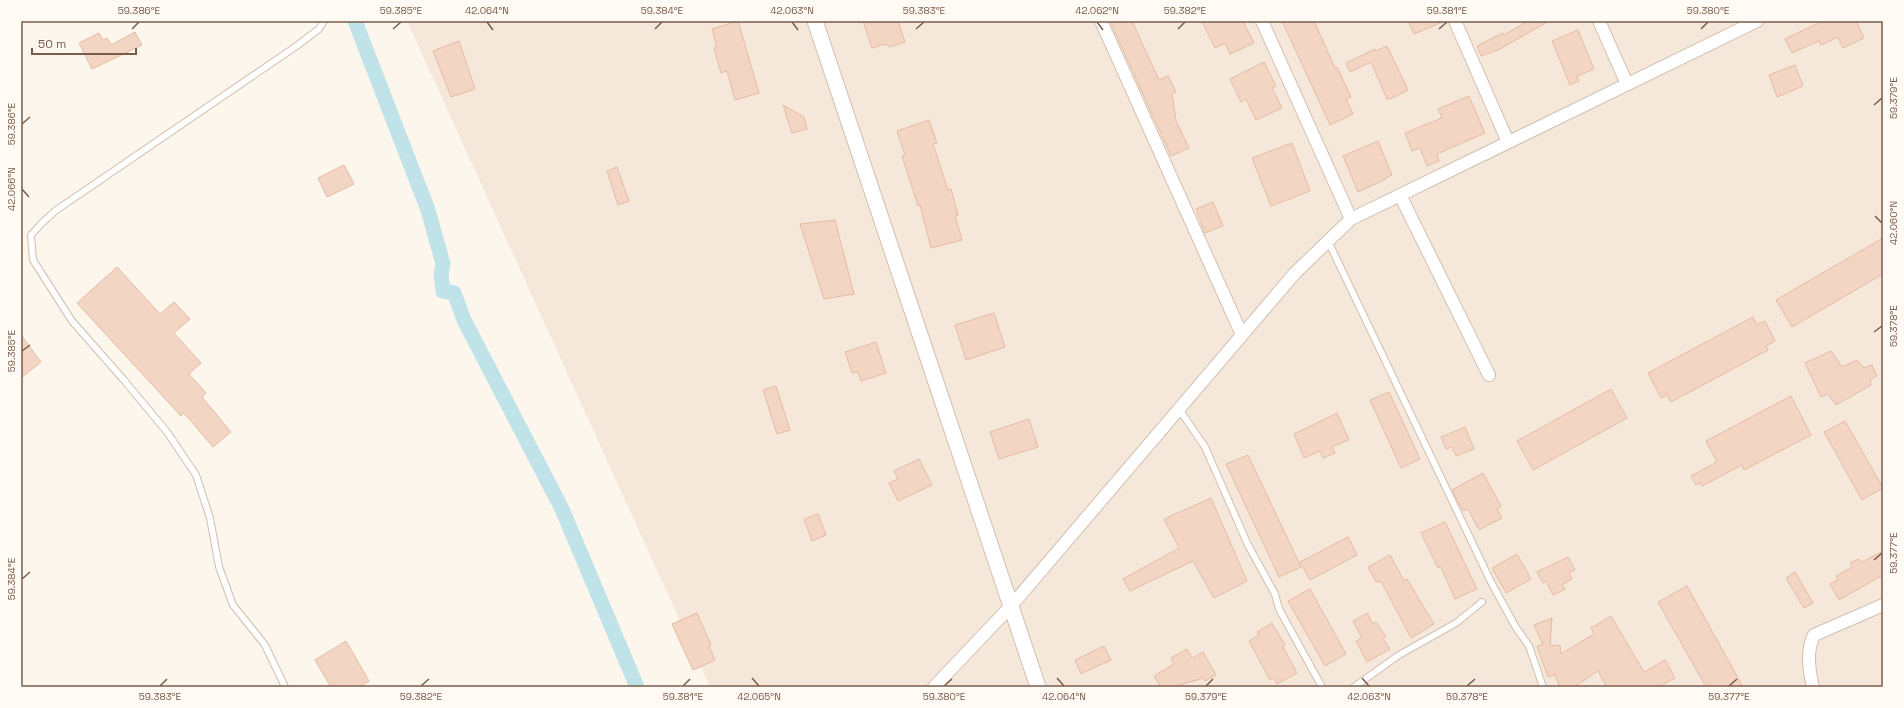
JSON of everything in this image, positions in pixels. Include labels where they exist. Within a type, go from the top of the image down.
[{"type":"street","points":[[815,21],[1038,687]]},
{"type":"street","points":[[1101,21],[1242,336]]},
{"type":"street","points":[[1262,21],[1351,219]]},
{"type":"street","points":[[1454,21],[1508,142]]},
{"type":"street","points":[[1599,21],[1627,84]]},
{"type":"street","points":[[934,687],[1011,606],[1295,272],[1351,219],[1757,21]]},
{"type":"street","points":[[1400,195],[1489,374]]},
{"type":"street","points":[[1813,687],[1810,676],[1808,646],[1814,635],[1883,605]]},
{"type":"lane","points":[[284,687],[265,645],[233,605],[219,567],[210,518],[196,475],[167,432],[123,379],[72,322],[33,260],[32,235],[55,211],[295,47],[319,29],[324,21]]},
{"type":"lane","points":[[1328,241],[1491,582],[1515,626],[1529,646],[1543,687]]},
{"type":"lane","points":[[1179,409],[1205,447],[1248,545],[1274,594],[1279,609],[1322,687]]},
{"type":"lane","points":[[1354,687],[1399,655],[1456,623],[1482,602]]},
{"type":"shaded area","points":[[407,21],[1883,21],[1883,687],[710,687]]},
{"type":"building","points":[[738,21],[759,93],[735,100],[727,71],[721,73],[714,48],[717,47],[712,29]]},
{"type":"building","points":[[863,21],[898,21],[905,42],[890,47],[886,44],[872,48]]},
{"type":"building","points":[[1110,21],[1132,21],[1159,80],[1168,76],[1176,92],[1172,94],[1176,121],[1189,148],[1171,156]]},
{"type":"building","points":[[1202,21],[1243,21],[1254,43],[1230,54],[1225,43],[1215,48]]},
{"type":"building","points":[[1282,21],[1314,21],[1335,68],[1337,67],[1351,97],[1346,99],[1353,114],[1330,125]]},
{"type":"building","points":[[1408,21],[1445,21],[1414,34]]},
{"type":"building","points":[[1528,21],[1549,21],[1500,49],[1481,56],[1477,46],[1503,33],[1504,35]]},
{"type":"building","points":[[1823,21],[1856,21],[1864,38],[1843,48],[1838,37],[1821,45],[1819,41],[1792,53],[1785,39]]},
{"type":"building","points":[[1578,30],[1594,69],[1577,76],[1579,81],[1570,85],[1552,41]]},
{"type":"building","points":[[135,32],[142,45],[92,69],[79,43],[99,33],[103,40],[107,38],[111,45]]},
{"type":"building","points":[[459,41],[475,89],[451,97],[433,51]]},
{"type":"building","points":[[1387,46],[1408,90],[1390,99],[1387,99],[1371,62],[1350,72],[1346,63],[1375,49],[1376,51]]},
{"type":"building","points":[[1264,62],[1276,86],[1272,88],[1282,108],[1256,120],[1246,99],[1241,102],[1230,79]]},
{"type":"building","points":[[1795,65],[1803,86],[1777,97],[1769,75]]},
{"type":"building","points":[[1469,96],[1485,133],[1437,154],[1439,161],[1427,166],[1420,148],[1412,151],[1405,133],[1442,118],[1438,109]]},
{"type":"building","points":[[783,105],[804,117],[807,129],[792,133]]},
{"type":"building","points":[[929,120],[937,143],[933,144],[948,190],[951,189],[958,215],[955,216],[962,240],[931,248],[920,205],[918,206],[902,156],[905,155],[897,131]]},
{"type":"building","points":[[1378,141],[1392,175],[1358,192],[1343,156]]},
{"type":"building","points":[[1292,143],[1310,191],[1271,206],[1252,158]]},
{"type":"building","points":[[344,165],[354,184],[327,197],[318,178]]},
{"type":"building","points":[[617,167],[629,201],[618,205],[607,171]]},
{"type":"building","points":[[1213,202],[1223,226],[1205,233],[1196,209]]},
{"type":"building","points":[[835,220],[854,294],[824,299],[800,224]]},
{"type":"building","points":[[1883,238],[1883,274],[1792,327],[1776,300]]},
{"type":"building","points":[[117,267],[160,314],[174,302],[190,319],[174,333],[201,363],[189,374],[206,393],[202,397],[231,432],[213,447],[184,413],[181,416],[77,303]]},
{"type":"building","points":[[994,313],[1005,347],[966,360],[955,325]]},
{"type":"building","points":[[1753,317],[1757,325],[1765,321],[1775,341],[1766,346],[1768,350],[1671,402],[1667,395],[1661,398],[1648,373]]},
{"type":"building","points":[[21,335],[41,362],[21,378]]},
{"type":"building","points":[[876,342],[886,373],[861,381],[858,372],[852,373],[845,352]]},
{"type":"building","points":[[1831,351],[1842,367],[1857,360],[1864,368],[1872,365],[1877,376],[1870,380],[1871,385],[1836,405],[1828,394],[1821,397],[1805,363]]},
{"type":"building","points":[[776,386],[790,430],[777,434],[763,390]]},
{"type":"building","points":[[1611,389],[1627,418],[1533,470],[1517,441]]},
{"type":"building","points":[[1389,392],[1420,459],[1401,468],[1370,400]]},
{"type":"building","points":[[1791,396],[1811,435],[1744,470],[1742,465],[1702,486],[1700,483],[1696,485],[1691,476],[1717,462],[1706,441]]},
{"type":"building","points":[[1337,413],[1349,440],[1332,447],[1335,453],[1323,458],[1320,451],[1304,458],[1294,434]]},
{"type":"building","points":[[1029,419],[1038,447],[999,459],[990,432]]},
{"type":"building","points":[[1845,421],[1883,488],[1862,500],[1824,432]]},
{"type":"building","points":[[1465,427],[1474,449],[1456,456],[1452,447],[1446,449],[1441,437]]},
{"type":"building","points":[[1248,455],[1301,567],[1279,577],[1226,464]]},
{"type":"building","points":[[919,459],[932,485],[898,501],[889,483],[898,479],[894,471]]},
{"type":"building","points":[[1483,473],[1501,506],[1497,509],[1502,518],[1479,530],[1468,509],[1463,511],[1452,490]]},
{"type":"building","points":[[1211,498],[1247,581],[1214,598],[1193,561],[1130,591],[1123,579],[1179,548],[1164,519]]},
{"type":"building","points":[[818,514],[826,535],[812,541],[804,519]]},
{"type":"building","points":[[1445,522],[1477,589],[1455,599],[1441,567],[1438,568],[1421,533]]},
{"type":"building","points":[[1348,537],[1357,555],[1310,580],[1300,562]]},
{"type":"building","points":[[1883,551],[1883,575],[1839,600],[1830,584],[1838,580],[1836,576],[1852,567],[1850,563],[1859,559],[1862,562]]},
{"type":"building","points":[[1517,554],[1531,579],[1506,593],[1492,568]]},
{"type":"building","points":[[1390,555],[1404,581],[1407,579],[1434,624],[1411,638],[1381,581],[1376,582],[1368,567]]},
{"type":"building","points":[[1568,557],[1575,570],[1569,573],[1572,579],[1562,585],[1565,589],[1553,595],[1546,581],[1543,583],[1537,572]]},
{"type":"building","points":[[1795,572],[1813,603],[1804,608],[1786,578]]},
{"type":"building","points":[[1687,586],[1743,687],[1706,687],[1658,602]]},
{"type":"building","points":[[1310,589],[1346,654],[1325,666],[1288,601]]},
{"type":"building","points":[[697,613],[711,645],[709,646],[715,660],[693,670],[672,624]]},
{"type":"building","points":[[1367,613],[1373,624],[1376,622],[1386,637],[1383,639],[1390,649],[1367,662],[1356,641],[1362,638],[1353,621]]},
{"type":"building","points":[[1611,616],[1644,672],[1665,660],[1675,678],[1659,687],[1607,687],[1598,671],[1574,687],[1560,687],[1555,675],[1548,677],[1537,646],[1543,645],[1534,625],[1552,618],[1550,646],[1560,645],[1561,654],[1594,634],[1591,628]]},
{"type":"building","points":[[1272,623],[1285,645],[1283,647],[1297,673],[1277,684],[1274,678],[1270,680],[1249,641],[1259,635],[1257,632]]},
{"type":"building","points":[[346,641],[369,681],[359,687],[331,687],[315,660]]},
{"type":"building","points":[[1104,646],[1111,660],[1081,674],[1075,660]]},
{"type":"building","points":[[1187,649],[1192,658],[1203,652],[1216,675],[1205,681],[1204,678],[1172,687],[1161,687],[1154,676],[1174,664],[1171,658]]},
{"type":"waterway","points":[[355,21],[428,210],[443,264],[441,274],[443,291],[454,293],[464,320],[562,509],[637,687]]}]
